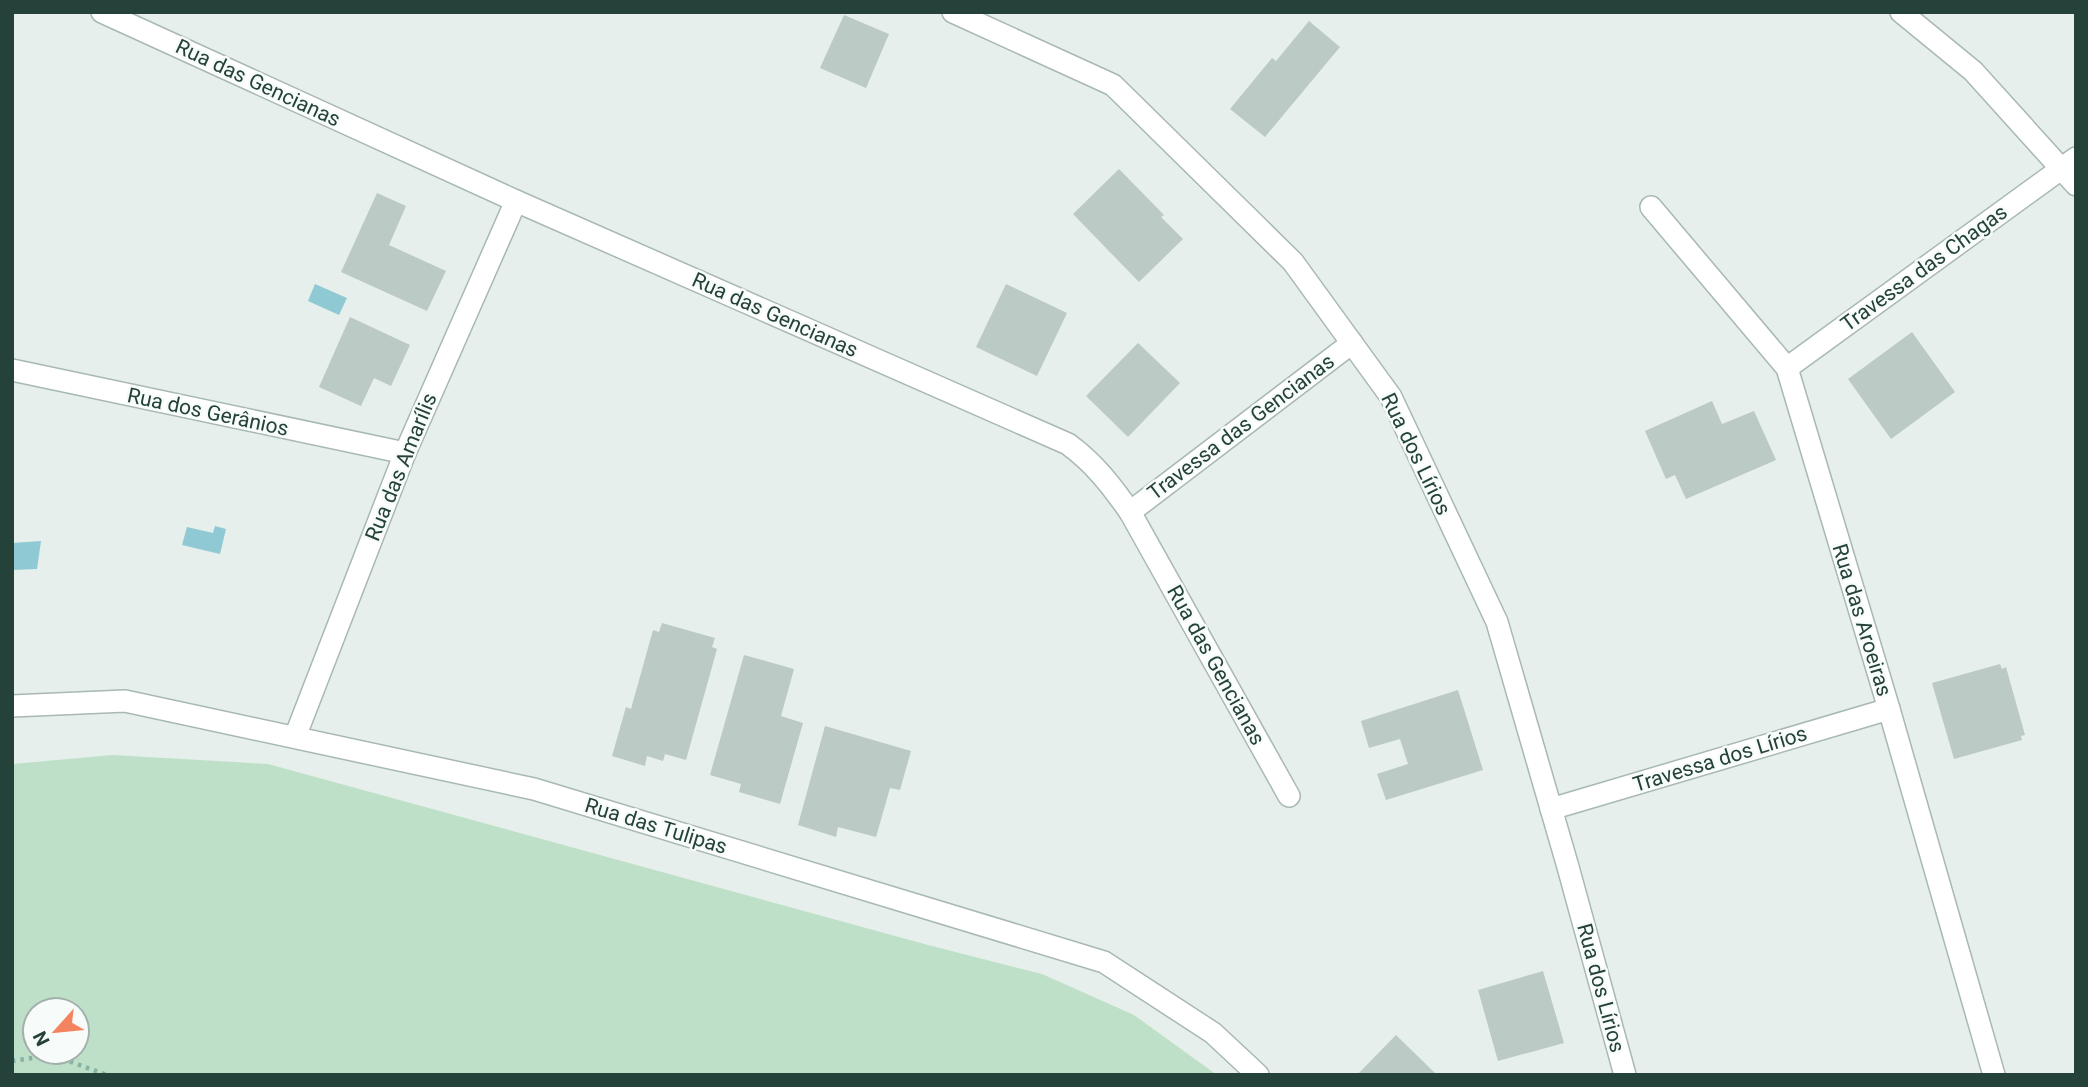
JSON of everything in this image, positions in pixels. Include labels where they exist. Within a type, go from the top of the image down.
[{"type":"street","name":"Rua das Gencianas","points":[[102,12],[516,201],[1068,444],[1089,459],[1130,512],[1289,796]]},
{"type":"street","name":"Rua dos Lírios","points":[[953,12],[1113,85],[1293,262],[1391,397],[1497,622],[1625,1075]]},
{"type":"street","points":[[1900,12],[1973,71],[2068,163],[2076,185]]},
{"type":"street","name":"Travessa das Chagas","points":[[1787,368],[2068,163]]},
{"type":"street","name":"Rua das Amarílis","points":[[295,737],[405,453],[516,201]]},
{"type":"street","name":"Rua das Aroeiras","points":[[1651,207],[1787,368],[1994,1075]]},
{"type":"street","name":"Travessa das Gencianas","points":[[1130,512],[1352,343]]},
{"type":"street","name":"Rua dos Gerânios","points":[[12,370],[405,453]]},
{"type":"street","name":"Rua das Tulipas","points":[[12,706],[125,701],[534,789],[1104,962],[1213,1034],[1258,1075]]},
{"type":"street","name":"Travessa dos Lírios","points":[[1551,809],[1889,709]]},
{"type":"path","points":[[12,1061],[52,1055],[107,1075]]},
{"type":"green space","points":[[113,755],[268,764],[1042,974],[1134,1015],[1217,1075],[12,1075],[12,764]]},
{"type":"water","points":[[315,284],[347,298],[339,315],[308,301]]},
{"type":"water","points":[[215,526],[226,529],[220,554],[182,545],[187,527],[213,533]]},
{"type":"water","points":[[41,541],[37,569],[12,570],[12,543]]},
{"type":"building","points":[[844,15],[889,34],[866,88],[820,68]]},
{"type":"building","points":[[1309,21],[1340,47],[1265,137],[1230,109],[1272,58],[1276,61]]},
{"type":"building","points":[[1119,169],[1164,215],[1161,217],[1183,239],[1139,282],[1073,214]]},
{"type":"building","points":[[377,193],[406,206],[389,245],[446,271],[427,311],[341,272]]},
{"type":"building","points":[[1006,284],[1067,313],[1037,376],[976,347]]},
{"type":"building","points":[[350,317],[410,345],[391,386],[374,378],[361,406],[319,387]]},
{"type":"building","points":[[1912,332],[1955,392],[1891,439],[1848,379]]},
{"type":"building","points":[[1138,343],[1180,383],[1128,437],[1086,396]]},
{"type":"building","points":[[1712,401],[1722,424],[1754,411],[1776,460],[1686,499],[1675,475],[1666,479],[1645,431]]},
{"type":"building","points":[[662,623],[715,638],[712,647],[717,649],[686,760],[665,754],[663,761],[647,756],[645,766],[612,756],[626,707],[631,709],[653,630],[659,632]]},
{"type":"building","points":[[744,655],[794,669],[781,716],[803,723],[780,804],[739,792],[741,784],[710,775]]},
{"type":"building","points":[[2000,664],[2002,669],[2006,667],[2025,735],[2021,736],[2022,740],[1954,759],[1932,683]]},
{"type":"building","points":[[1458,690],[1483,770],[1386,800],[1377,774],[1408,764],[1400,739],[1369,748],[1361,721]]},
{"type":"building","points":[[825,726],[911,751],[900,790],[890,788],[876,837],[838,827],[836,837],[798,825]]},
{"type":"building","points":[[1543,971],[1564,1043],[1498,1061],[1478,990]]},
{"type":"building","points":[[1396,1035],[1437,1075],[1357,1075]]}]
